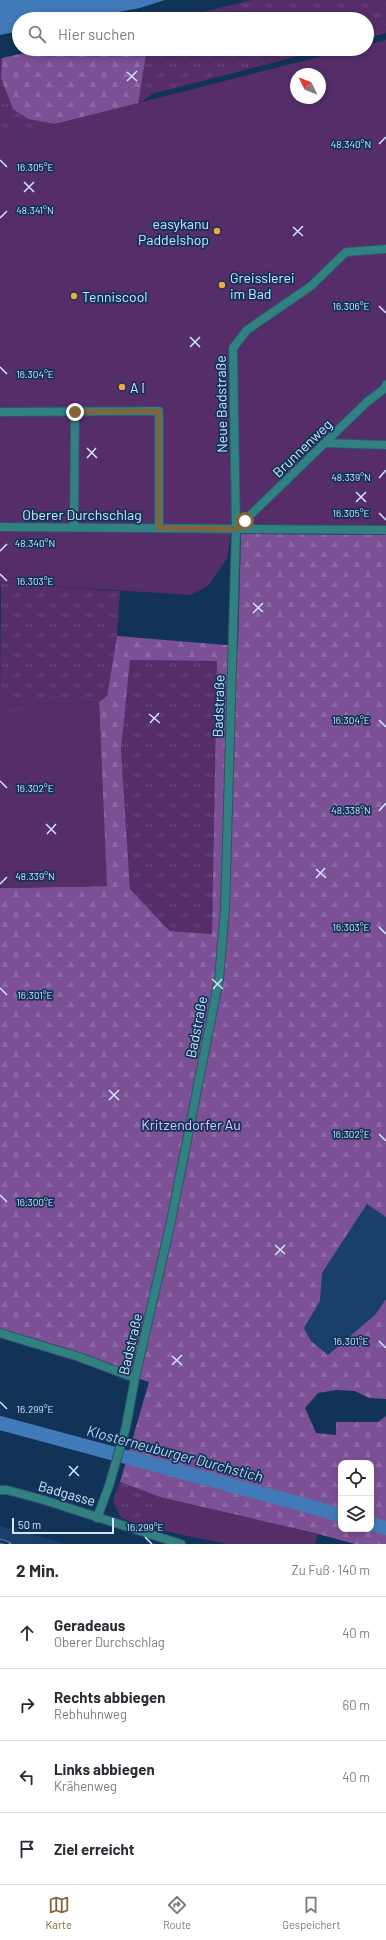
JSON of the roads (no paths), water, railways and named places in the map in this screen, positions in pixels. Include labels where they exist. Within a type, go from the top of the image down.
[{"type":"street","name":"Neue Badstraße","points":[[236,529],[233,348],[247,330],[311,286],[346,252],[386,249]]},
{"type":"street","name":"Brunnenweg","points":[[236,529],[367,402],[385,388]]},
{"type":"street","points":[[0,412],[159,411],[159,528]]},
{"type":"street","points":[[74,526],[75,412]]},
{"type":"street","points":[[325,443],[386,445]]},
{"type":"street","name":"Oberer Durchschlag","points":[[0,527],[74,526],[386,530]]},
{"type":"street","name":"Badstraße","points":[[109,1486],[126,1427],[135,1378],[170,1226],[219,979],[225,901],[236,529]]},
{"type":"street","points":[[0,1333],[86,1359],[135,1378]]},
{"type":"street","name":"Badgasse","points":[[2,1488],[97,1518],[109,1486]]},
{"type":"street","points":[[97,1518],[181,1544]]},
{"type":"waterway","name":"Klosterneuburger Durchstich","points":[[0,1423],[338,1514]]},
{"type":"waterway","name":"Klosterneuburger Durchstich","points":[[374,1525],[386,1528]]},
{"type":"railway","points":[[0,1541],[9,1544]]},
{"type":"place","name":"easykanu Paddelshop","points":[[217,231]]},
{"type":"place","name":"Greisslerei im Bad","points":[[222,285]]},
{"type":"place","name":"Tenniscool","points":[[74,296]]},
{"type":"place","name":"A I","points":[[122,387]]},
{"type":"park label","name":"Kritzendorfer Au","points":[[191,1124]]}]
